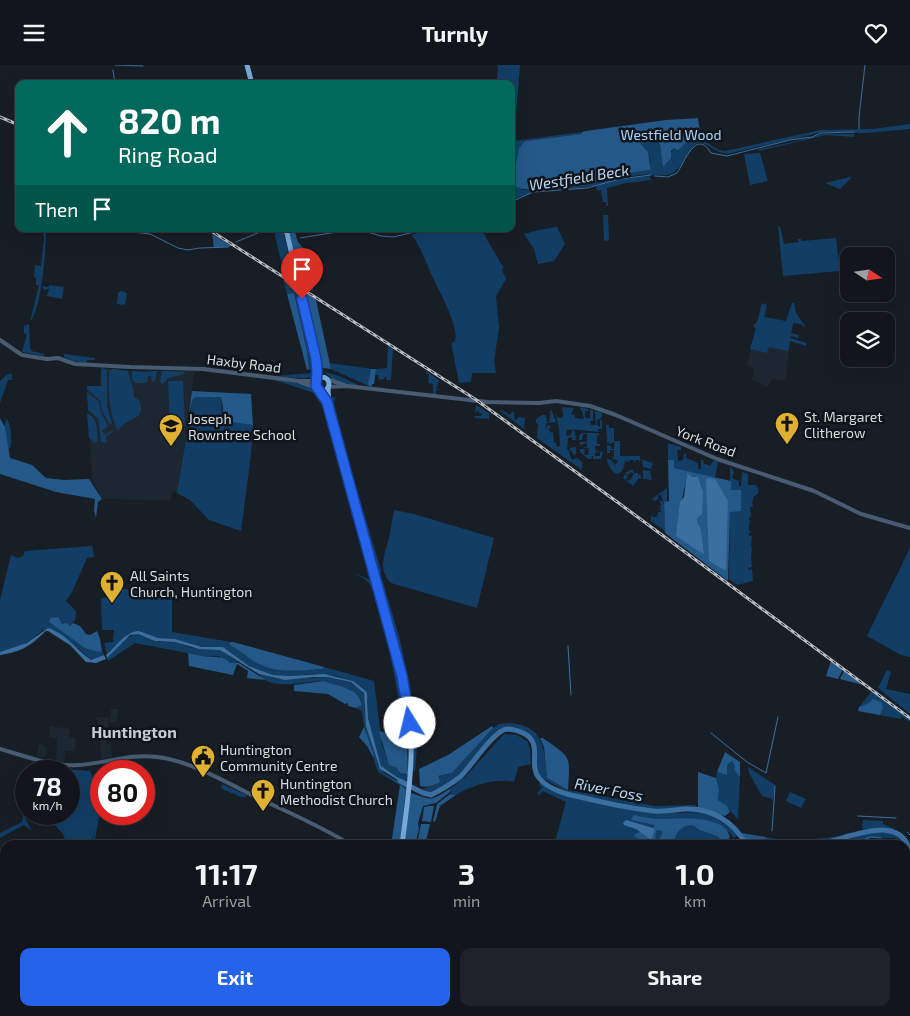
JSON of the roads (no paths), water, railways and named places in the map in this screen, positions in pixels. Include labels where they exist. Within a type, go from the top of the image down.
[{"type":"highway","points":[[248,65],[251,80]]},
{"type":"highway","points":[[287,232],[316,359],[318,389],[327,402],[402,676],[410,723],[410,780],[403,840]]},
{"type":"highway","points":[[316,359],[329,383],[327,402]]},
{"type":"highway","points":[[316,380],[321,377],[326,378]]},
{"type":"highway","points":[[318,389],[325,390],[328,388]]},
{"type":"street","name":"Haxby Road","points":[[0,340],[22,355],[40,359],[58,358],[79,364],[212,369],[299,381],[316,380]]},
{"type":"street","name":"York Road","points":[[326,378],[347,386]]},
{"type":"street","name":"Haxby Road","points":[[299,381],[318,389]]},
{"type":"street","name":"York Road","points":[[328,388],[347,386],[466,400],[534,403],[556,401],[598,408],[714,458],[814,491],[861,514],[910,528]]},
{"type":"street","points":[[0,749],[47,763],[69,765],[148,756],[163,757],[201,771],[342,840]]},
{"type":"waterway","points":[[115,65],[143,66]]},
{"type":"waterway","points":[[859,129],[865,65]]},
{"type":"waterway","points":[[113,70],[114,80]]},
{"type":"waterway","name":"Westfield Beck","points":[[655,176],[668,177],[677,173],[691,149],[700,144],[706,146],[711,153],[727,156],[790,140],[812,137],[821,133],[854,132]]},
{"type":"waterway","name":"Westfield Beck","points":[[515,200],[533,192],[587,188],[620,179],[651,175]]},
{"type":"waterway","name":"Westfield Beck","points":[[134,232],[150,234],[178,248],[188,250],[228,247],[231,245]]},
{"type":"waterway","name":"Westfield Beck","points":[[236,242],[260,232]]},
{"type":"waterway","name":"Westfield Beck","points":[[300,238],[337,232]]},
{"type":"waterway","name":"Westfield Beck","points":[[368,232],[393,237],[415,232]]},
{"type":"waterway","points":[[568,646],[571,695]]},
{"type":"waterway","points":[[711,733],[747,762],[766,773],[778,717]]},
{"type":"waterway","name":"River Foss","points":[[400,781],[431,795],[460,777],[482,750],[502,731],[512,729],[530,738],[533,743],[536,773],[543,782],[558,791],[569,795],[635,808],[658,811],[685,809],[704,811],[728,823],[743,840]]},
{"type":"waterway","points":[[772,831],[775,786]]},
{"type":"waterway","points":[[858,816],[896,818]]},
{"type":"waterway","name":"River Foss","points":[[835,840],[877,830],[899,834],[904,840]]},
{"type":"waterway","points":[[907,832],[910,835]]},
{"type":"waterway","points":[[863,840],[871,837],[881,838]]},
{"type":"railway","points":[[0,117],[15,123]]},
{"type":"railway","points":[[213,232],[475,399],[910,718]]},
{"type":"place","name":"St. Margaret Clitherow","points":[[787,445]]},
{"type":"place","name":"Joseph Rowntree School","points":[[171,447]]},
{"type":"place","name":"All Saints Church, Huntington","points":[[112,604]]},
{"type":"place","name":"Huntington Community Centre","points":[[203,778]]},
{"type":"place","name":"Huntington Methodist Church","points":[[263,812]]},
{"type":"district","name":"Huntington","points":[[134,731]]},
{"type":"park label","name":"Westfield Wood","points":[[671,134]]}]
